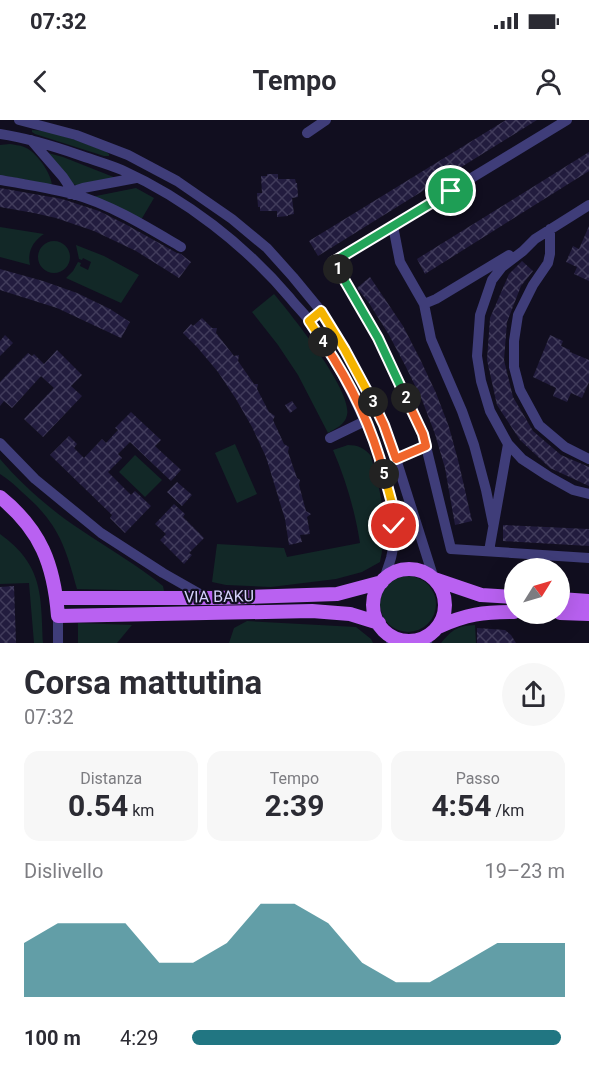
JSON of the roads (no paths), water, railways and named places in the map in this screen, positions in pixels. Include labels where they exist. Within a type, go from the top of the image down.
[{"type":"main road","points":[[0,497],[17,511],[38,538],[50,568],[58,616]]},
{"type":"main road","points":[[504,596],[481,595],[434,579],[423,572],[409,569],[396,572],[383,581],[376,591],[373,604],[376,618],[386,633],[405,641],[431,635],[453,620],[483,613],[504,612]]},
{"type":"main road","points":[[431,635],[445,610],[444,595],[434,579]]},
{"type":"main road","name":"VIA BAKU","points":[[56,598],[208,598],[337,594],[383,581]]},
{"type":"main road","points":[[570,600],[589,601]]},
{"type":"main road","name":"VIA BAKU","points":[[58,616],[312,610],[350,614],[386,633]]},
{"type":"main road","points":[[570,613],[589,614]]},
{"type":"street","points":[[17,136],[20,120],[76,135],[128,155],[177,181],[232,219],[267,248],[321,311],[364,384],[384,425],[434,579]]},
{"type":"street","points":[[307,133],[326,120]]},
{"type":"street","points":[[567,120],[333,262],[378,338],[423,434],[451,549],[589,558]]},
{"type":"street","points":[[0,134],[17,136],[68,151],[121,170],[177,200],[219,230],[255,260],[278,284],[309,321],[340,368],[378,450],[393,507],[394,526],[392,556],[383,581]]},
{"type":"street","points":[[31,140],[63,177],[73,194]]},
{"type":"street","points":[[121,170],[128,155]]},
{"type":"street","points":[[73,194],[76,190],[83,188],[136,178]]},
{"type":"street","points":[[0,180],[73,194],[103,205],[137,221],[181,247]]},
{"type":"street","points":[[424,304],[436,299],[589,205]]},
{"type":"street","points":[[393,226],[400,261],[424,304],[431,339],[462,411],[474,446],[493,524]]},
{"type":"street","points":[[550,229],[548,263],[532,285],[518,315],[514,341],[514,367],[519,390],[539,425],[565,447],[589,459]]},
{"type":"street","points":[[535,239],[502,267],[492,280],[480,315],[477,356],[481,381],[490,411],[508,444],[522,459],[573,490],[589,494]]},
{"type":"street","points":[[309,321],[321,311]]},
{"type":"street","points":[[330,438],[365,421]]},
{"type":"street","name":"VIA BAKU","points":[[0,443],[35,479],[101,532],[164,573],[208,598]]},
{"type":"street","points":[[489,551],[508,444]]},
{"type":"street","points":[[396,459],[426,446]]},
{"type":"street","points":[[58,616],[58,643]]}]
